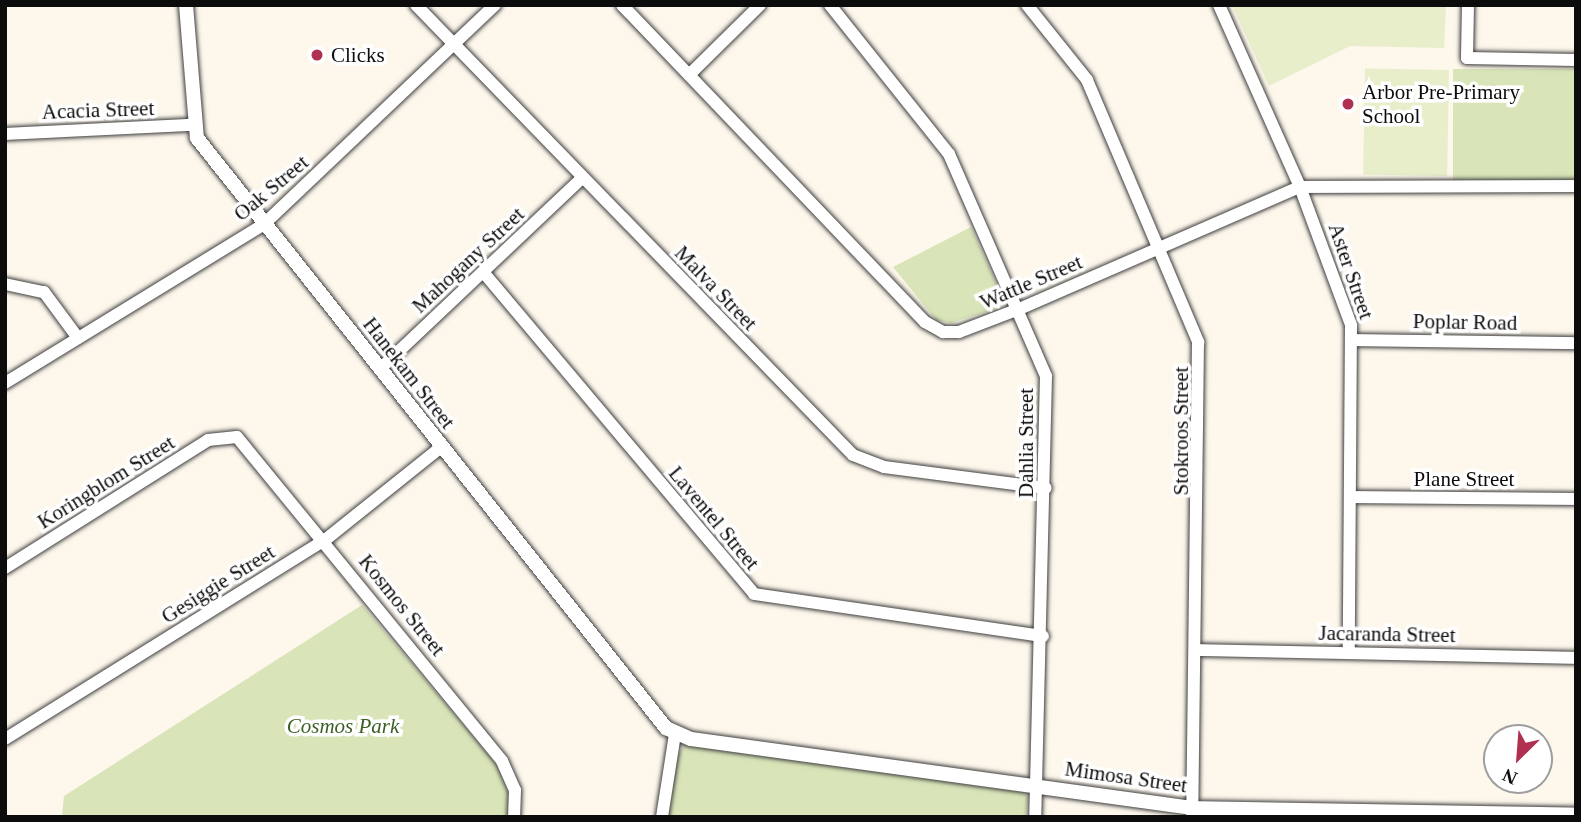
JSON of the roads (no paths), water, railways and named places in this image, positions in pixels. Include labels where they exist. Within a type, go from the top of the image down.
[{"type":"street","points":[[186,5],[192,125]]},
{"type":"street","name":"Malva Street","points":[[416,5],[859,459],[1046,488]]},
{"type":"street","name":"Oak Street","points":[[5,383],[263,225],[495,5]]},
{"type":"street","name":"Wattle Street","points":[[622,5],[931,326],[959,332],[1019,309],[1300,187],[1576,186]]},
{"type":"street","points":[[689,75],[760,5]]},
{"type":"street","name":"Dahlia Street","points":[[830,5],[949,154],[1019,309],[1048,391],[1040,787],[1035,817]]},
{"type":"street","name":"Stokroos Street","points":[[1027,5],[1087,80],[1160,247],[1200,356],[1193,812]]},
{"type":"street","name":"Aster Street","points":[[1219,5],[1300,187],[1354,340],[1349,652]]},
{"type":"street","points":[[1468,5],[1467,58],[1576,60]]},
{"type":"street","name":"Acacia Street","points":[[5,134],[192,125]]},
{"type":"street","name":"Hanekam Street","points":[[192,125],[263,225],[653,715],[675,734]]},
{"type":"street","name":"Mahogany Street","points":[[380,369],[582,178]]},
{"type":"street","name":"Laventel Street","points":[[484,273],[754,594],[1044,636]]},
{"type":"street","points":[[5,284],[44,292],[78,338]]},
{"type":"street","name":"Poplar Road","points":[[1354,340],[1576,342]]},
{"type":"street","name":"Kosmos Street","points":[[229,434],[245,442],[502,761],[516,793],[514,817]]},
{"type":"street","name":"Koringblom Street","points":[[5,568],[208,440],[229,434]]},
{"type":"street","name":"Gesiggie Street","points":[[5,738],[325,540],[441,447]]},
{"type":"street","name":"Plane Street","points":[[1352,497],[1576,499]]},
{"type":"street","name":"Jacaranda Street","points":[[1197,650],[1576,658]]},
{"type":"street","points":[[662,817],[675,734]]},
{"type":"street","name":"Mimosa Street","points":[[675,734],[1193,812],[1576,815]]},
{"type":"place","name":"Clicks","points":[[317,55]]},
{"type":"place","name":"Arbor Pre-Primary School","points":[[1348,104]]},
{"type":"park label","name":"Cosmos Park","points":[[343,726]]}]
